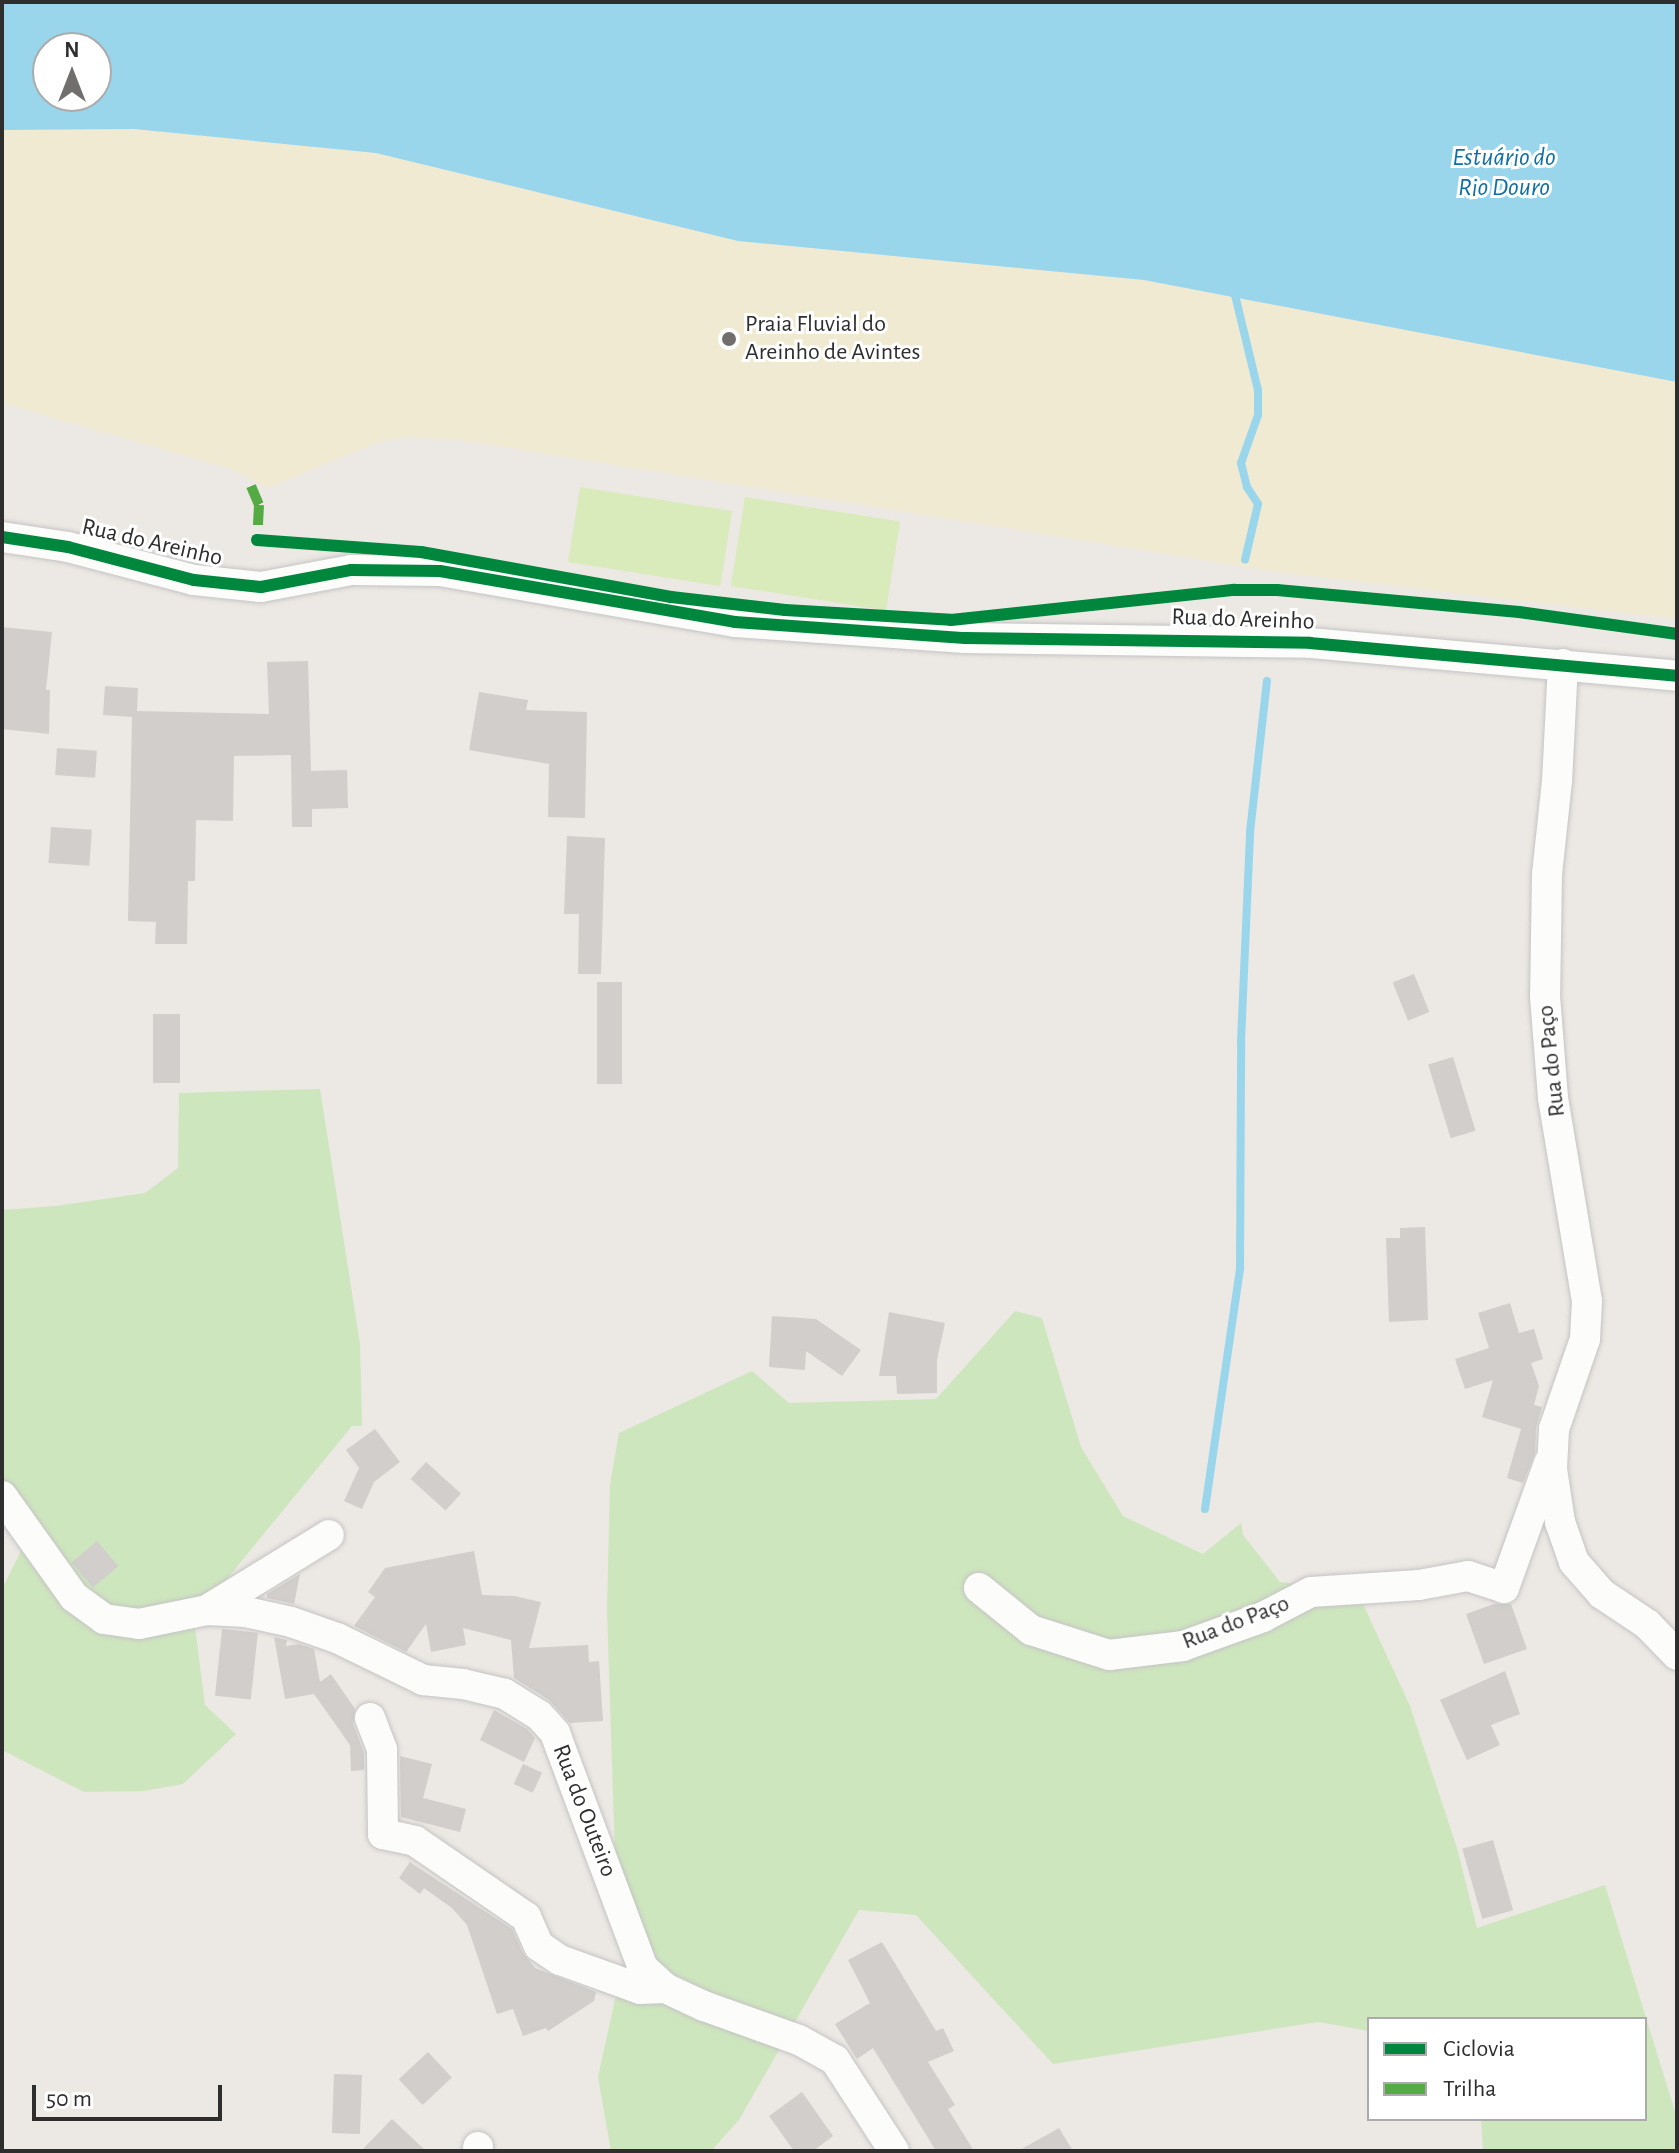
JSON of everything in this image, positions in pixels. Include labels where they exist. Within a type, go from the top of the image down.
[{"type":"street","name":"Rua do Areinho","points":[[2,537],[68,547],[194,580],[261,587],[351,570],[440,571],[735,622],[965,638],[1310,643],[1677,676]]},
{"type":"street","name":"Rua do Paço","points":[[1563,664],[1557,781],[1547,874],[1545,996],[1553,1098],[1587,1301],[1585,1339],[1566,1386],[1554,1429],[1552,1469],[1560,1522],[1574,1562],[1602,1594],[1647,1624],[1677,1655]]},
{"type":"street","name":"Rua do Paço","points":[[979,1588],[1031,1630],[1109,1655],[1183,1646],[1263,1617],[1311,1592],[1419,1585],[1468,1576],[1504,1588],[1553,1450]]},
{"type":"street","name":"Rua do Outeiro","points":[[2,1496],[74,1597],[104,1619],[139,1624],[207,1610],[246,1612],[291,1622],[337,1638],[423,1680],[463,1684],[505,1694],[539,1715],[555,1733],[643,1968],[665,1988],[704,2006],[799,2040],[835,2060],[894,2151]]},
{"type":"street","points":[[207,1610],[329,1535]]},
{"type":"street","name":"Rua do Outeiro","points":[[370,1718],[382,1750],[383,1834],[415,1841],[526,1917],[539,1946],[560,1960],[640,1989],[665,1988]]},
{"type":"green space","points":[[580,487],[732,511],[720,586],[568,562]]},
{"type":"green space","points":[[745,497],[900,522],[886,610],[731,586]]},
{"type":"green space","points":[[320,1089],[360,1344],[362,1426],[352,1426],[222,1585],[195,1627],[205,1705],[236,1734],[183,1784],[144,1791],[84,1792],[2,1750],[2,1589],[34,1525],[2,1482],[2,1210],[56,1206],[145,1193],[178,1168],[179,1093]]},
{"type":"green space","points":[[1015,1311],[1042,1318],[1081,1447],[1123,1516],[1203,1554],[1241,1523],[1243,1535],[1280,1582],[1358,1593],[1410,1706],[1457,1848],[1477,1928],[1605,1885],[1646,2017],[1367,2017],[1367,2031],[1318,2022],[1053,2064],[916,1915],[859,1910],[739,2120],[711,2151],[611,2151],[598,2077],[624,1959],[616,1888],[607,1610],[610,1484],[619,1433],[752,1371],[789,1403],[936,1399]]},
{"type":"green space","points":[[1647,2021],[1677,2118],[1677,2151],[1483,2151],[1481,2121],[1647,2121]]},
{"type":"sand","name":"Praia Fluvial do Areinho de Avintes","points":[[134,129],[376,153],[738,241],[1144,280],[1677,382],[1677,619],[1285,573],[460,440],[409,437],[379,442],[268,488],[231,469],[2,403],[2,130]]},
{"type":"water","name":"Estuário do Rio Douro","points":[[2,2],[1677,2],[1677,382],[1144,280],[738,241],[376,153],[134,129],[2,130]]},
{"type":"building","points":[[2,627],[52,632],[46,690],[50,690],[49,734],[2,729]]},
{"type":"building","points":[[308,661],[311,771],[347,770],[348,808],[312,809],[312,827],[292,827],[291,755],[234,756],[233,821],[196,820],[195,881],[188,881],[187,944],[155,944],[156,922],[128,921],[132,717],[103,715],[105,686],[138,688],[137,711],[269,714],[267,662]]},
{"type":"building","points":[[479,692],[528,700],[526,710],[587,712],[585,818],[548,817],[549,764],[469,750]]},
{"type":"building","points":[[57,748],[97,751],[95,778],[55,775]]},
{"type":"building","points":[[51,827],[92,830],[89,866],[48,863]]},
{"type":"building","points":[[567,836],[605,838],[601,974],[578,974],[579,914],[564,914]]},
{"type":"building","points":[[1414,974],[1429,1012],[1408,1021],[1393,983]]},
{"type":"building","points":[[597,982],[622,982],[622,1084],[597,1084]]},
{"type":"building","points":[[153,1014],[180,1014],[180,1083],[153,1083]]},
{"type":"building","points":[[1453,1057],[1476,1131],[1451,1138],[1428,1065]]},
{"type":"building","points":[[1425,1227],[1428,1320],[1389,1322],[1386,1238],[1400,1238],[1400,1228]]},
{"type":"building","points":[[1510,1303],[1519,1333],[1534,1329],[1543,1359],[1531,1363],[1539,1386],[1534,1405],[1542,1407],[1536,1428],[1535,1453],[1523,1483],[1507,1478],[1521,1429],[1482,1417],[1493,1380],[1465,1389],[1455,1359],[1489,1348],[1478,1313]]},
{"type":"building","points":[[889,1312],[945,1323],[937,1360],[937,1393],[897,1394],[896,1376],[879,1376]]},
{"type":"building","points":[[772,1316],[816,1319],[861,1350],[842,1376],[806,1351],[805,1370],[769,1367]]},
{"type":"building","points":[[375,1429],[400,1462],[374,1482],[362,1509],[344,1501],[359,1468],[346,1450]]},
{"type":"building","points":[[426,1462],[461,1493],[446,1511],[411,1479]]},
{"type":"building","points":[[97,1541],[118,1566],[93,1587],[72,1562]]},
{"type":"building","points":[[474,1551],[482,1595],[514,1596],[541,1602],[529,1648],[588,1645],[589,1662],[599,1661],[603,1721],[570,1723],[549,1700],[514,1678],[511,1640],[463,1628],[466,1645],[431,1652],[426,1624],[406,1652],[354,1626],[375,1597],[368,1592],[385,1568]]},
{"type":"building","points":[[300,1574],[294,1604],[267,1598],[267,1594]]},
{"type":"building","points":[[1494,1604],[1511,1604],[1527,1649],[1484,1664],[1466,1614]]},
{"type":"building","points":[[222,1629],[258,1633],[251,1699],[215,1696]]},
{"type":"building","points":[[274,1637],[287,1640],[286,1646],[299,1644],[314,1649],[320,1682],[331,1674],[355,1709],[353,1724],[364,1753],[364,1770],[351,1771],[350,1745],[314,1694],[285,1699]]},
{"type":"building","points":[[1505,1671],[1520,1714],[1491,1725],[1500,1745],[1467,1760],[1440,1700]]},
{"type":"building","points":[[494,1710],[527,1729],[535,1738],[524,1762],[480,1740]]},
{"type":"building","points":[[400,1756],[432,1764],[423,1798],[466,1809],[460,1832],[401,1817]]},
{"type":"building","points":[[523,1764],[542,1773],[533,1793],[514,1784]]},
{"type":"building","points":[[1493,1840],[1513,1910],[1482,1919],[1462,1849]]},
{"type":"building","points":[[410,1862],[512,1929],[523,1953],[535,1968],[596,1992],[594,2001],[548,2031],[546,2028],[523,2036],[513,2009],[497,2014],[467,1925],[452,1908],[424,1888],[420,1894],[399,1878]]},
{"type":"building","points":[[882,1942],[936,2031],[943,2028],[954,2051],[928,2062],[955,2105],[948,2109],[974,2151],[936,2151],[873,2048],[857,2059],[835,2024],[870,2003],[848,1960]]},
{"type":"building","points":[[428,2052],[452,2078],[423,2105],[399,2079]]},
{"type":"building","points":[[334,2074],[362,2075],[360,2134],[332,2133]]},
{"type":"building","points":[[802,2092],[833,2136],[813,2151],[794,2151],[769,2116]]},
{"type":"building","points":[[392,2119],[426,2151],[361,2151]]},
{"type":"building","points":[[1059,2128],[1073,2151],[1018,2151]]},
{"type":"waterway","points":[[1236,285],[1235,295],[1258,390],[1258,415],[1241,463],[1247,487],[1258,504],[1245,560]]},
{"type":"waterway","points":[[1205,1509],[1240,1268],[1241,1041],[1250,832],[1267,681]]},
{"type":"marked path","points":[[251,486],[259,505],[257,540]]},
{"type":"cycle path","points":[[2,537],[68,547],[194,580],[261,587],[351,570],[440,571],[735,622],[965,638],[1310,643],[1677,676]]},
{"type":"cycle path","points":[[257,540],[421,552],[671,597],[785,610],[951,620],[1234,590],[1277,590],[1519,612],[1677,634]]},
{"type":"place","name":"Praia Fluvial do Areinho de Avintes","points":[[729,339]]}]
